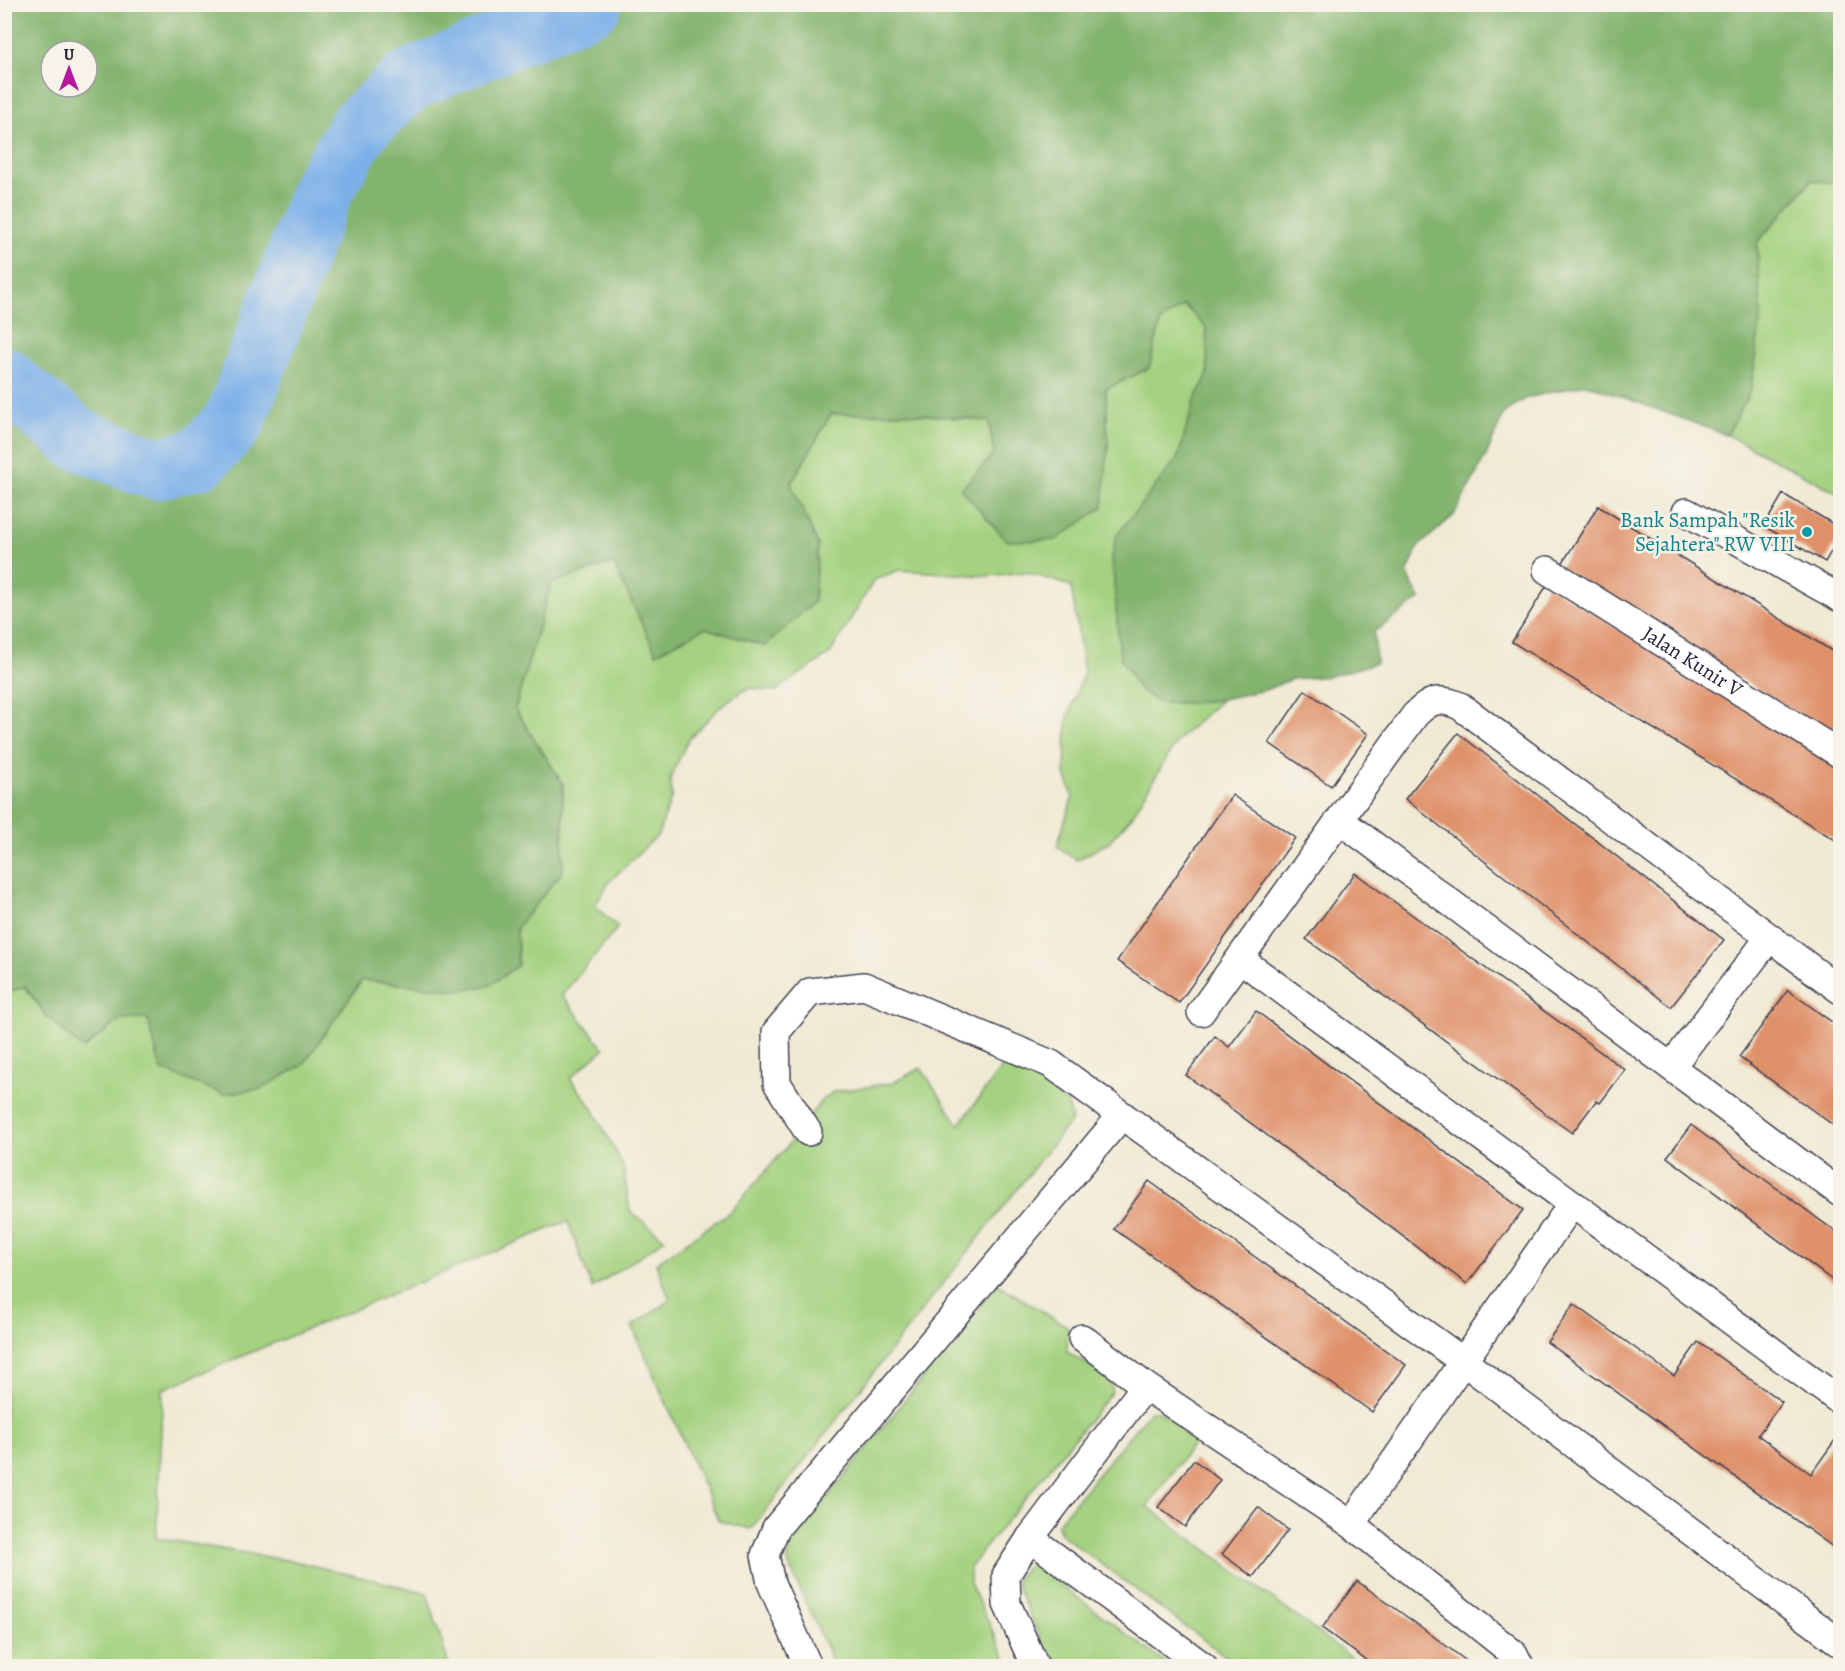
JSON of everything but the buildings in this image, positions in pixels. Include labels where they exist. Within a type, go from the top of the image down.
[{"type":"street","points":[[1686,512],[1840,598]]},
{"type":"street","name":"Jalan Kunir V","points":[[1547,570],[1840,754]]},
{"type":"street","points":[[1202,1012],[1415,715],[1429,701],[1443,699],[1460,706],[1840,990]]},
{"type":"street","points":[[1341,821],[1840,1193]]},
{"type":"street","points":[[1671,1067],[1770,938]]},
{"type":"street","points":[[1240,959],[1840,1401]]},
{"type":"street","points":[[808,1132],[777,1083],[776,1032],[810,992],[864,986],[1051,1064],[1464,1362],[1840,1643]]},
{"type":"street","points":[[808,1666],[771,1582],[765,1555],[776,1528],[1122,1115]]},
{"type":"street","points":[[1351,1524],[1572,1204]]},
{"type":"street","points":[[1083,1338],[1145,1386],[1351,1524],[1514,1654],[1520,1666]]},
{"type":"street","points":[[1035,1666],[1007,1604],[1006,1575],[1030,1538],[1145,1386]]},
{"type":"street","points":[[1030,1538],[1203,1666]]},
{"type":"green space","points":[[5,4],[1840,5],[1840,184],[1811,180],[1757,243],[1761,315],[1751,389],[1727,435],[1587,384],[1526,398],[1504,413],[1486,456],[1454,515],[1418,547],[1407,574],[1420,599],[1374,632],[1376,663],[1330,676],[1292,679],[1265,690],[1222,699],[1191,703],[1159,703],[1139,689],[1120,657],[1112,558],[1116,536],[1178,458],[1195,399],[1208,374],[1206,328],[1184,305],[1161,321],[1149,368],[1106,389],[1108,448],[1103,507],[1056,540],[1007,541],[961,489],[994,454],[989,421],[906,413],[831,414],[791,484],[818,545],[814,602],[765,646],[705,628],[656,653],[613,563],[551,583],[515,709],[563,784],[563,871],[517,927],[518,965],[489,986],[458,990],[362,980],[303,1065],[261,1089],[223,1094],[161,1070],[148,1019],[120,1020],[83,1049],[46,1015],[25,986],[5,994]]},
{"type":"green space","points":[[1812,180],[1840,184],[1840,494],[1727,435],[1751,389],[1761,315],[1757,243]]},
{"type":"green space","points":[[1184,305],[1206,327],[1208,374],[1195,399],[1178,458],[1116,537],[1191,703],[1222,699],[1177,741],[1132,816],[1108,843],[1077,860],[1057,846],[1073,796],[1065,775],[1067,721],[1084,672],[1071,586],[1025,572],[988,576],[899,570],[874,580],[830,654],[775,691],[748,688],[724,703],[688,740],[670,779],[672,796],[658,835],[608,883],[595,906],[618,927],[562,995],[604,1049],[570,1078],[592,1107],[623,1166],[630,1211],[665,1239],[592,1288],[568,1221],[163,1389],[156,1538],[298,1562],[427,1593],[449,1666],[5,1666],[5,994],[24,986],[46,1015],[83,1049],[120,1020],[148,1018],[162,1070],[303,1065],[362,980],[458,990],[518,965],[517,927],[563,871],[563,784],[515,709],[551,583],[613,563],[656,653],[705,628],[765,646],[818,545],[791,484],[831,414],[906,413],[989,421],[994,454],[961,489],[1108,448],[1106,389],[1149,368],[1161,321]]},
{"type":"green space","points":[[1010,1056],[1067,1101],[1072,1119],[751,1529],[719,1521],[632,1326],[670,1300],[656,1263],[731,1211],[786,1148],[820,1102],[833,1092],[892,1083],[921,1068],[959,1125]]},
{"type":"green space","points":[[997,1284],[1068,1327],[1067,1352],[1111,1378],[1112,1392],[970,1566],[970,1583],[1009,1666],[835,1666],[788,1563],[789,1546]]},
{"type":"green space","points":[[1150,1411],[1159,1411],[1197,1439],[1147,1506],[1363,1666],[1239,1666],[1062,1535],[1057,1524]]},
{"type":"green space","points":[[1031,1563],[1170,1666],[1053,1666],[1018,1589],[1016,1579]]},
{"type":"waterway","points":[[4,377],[78,439],[156,469],[200,458],[234,422],[323,188],[360,126],[410,80],[591,4]]},
{"type":"place","name":"Bank Sampah \"Resik Sejahtera\" RW VIII","points":[[1807,532]]}]
